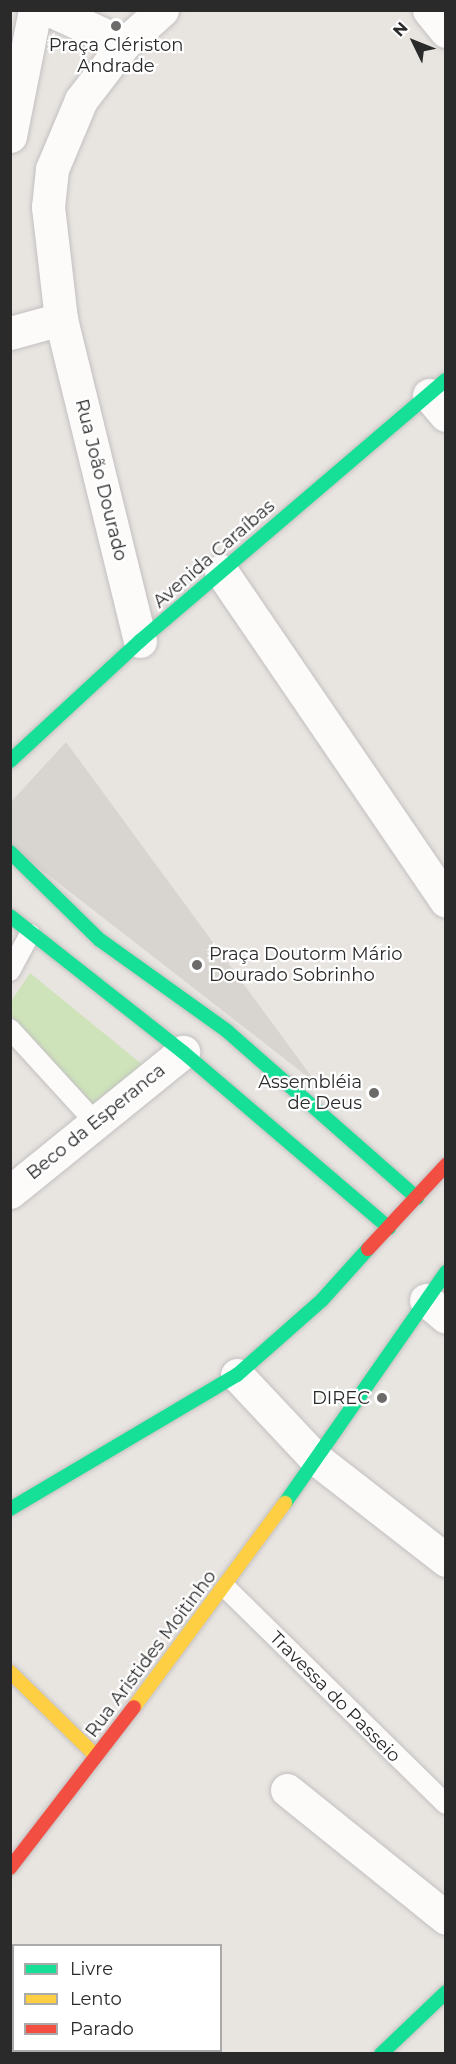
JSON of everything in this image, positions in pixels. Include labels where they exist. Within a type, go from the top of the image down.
[{"type":"main road","name":"Avenida Caraíbas","points":[[10,761],[140,641],[221,572],[440,397]]},
{"type":"main road","points":[[10,852],[100,940],[227,1031],[417,1198]]},
{"type":"main road","points":[[10,916],[183,1052],[389,1228]]},
{"type":"main road","points":[[10,1509],[237,1374],[322,1300],[446,1165]]},
{"type":"main road","name":"Rua Aristides Moitinho","points":[[10,1868],[226,1588],[315,1458],[436,1308],[446,1272]]},
{"type":"main road","points":[[10,1672],[96,1756]]},
{"type":"main road","points":[[381,2054],[446,1992]]},
{"type":"street","name":"Rua João Dourado","points":[[140,641],[61,319],[50,244],[52,169],[81,100],[124,44],[162,10]]},
{"type":"street","points":[[429,10],[446,31]]},
{"type":"street","points":[[10,136],[34,12],[124,44]]},
{"type":"street","points":[[10,333],[61,319]]},
{"type":"street","points":[[221,572],[446,901]]},
{"type":"street","name":"Beco da Esperanca","points":[[10,1192],[94,1121],[183,1052]]},
{"type":"street","points":[[237,1374],[315,1458],[446,1560]]},
{"type":"street","points":[[287,1790],[446,1918]]},
{"type":"lane","points":[[10,971],[30,934]]},
{"type":"lane","points":[[10,1029],[94,1121]]},
{"type":"lane","name":"Travessa do Passeio","points":[[226,1588],[446,1804]]},
{"type":"green space","points":[[30,973],[144,1066],[94,1107],[11,1015],[10,1003]]},
{"type":"shaded area","name":"Praça Doutorm Mário Dourado Sobrinho","points":[[66,742],[317,1084],[11,846],[10,803]]},
{"type":"traffic: fast","points":[[10,761],[140,641],[446,380]]},
{"type":"traffic: fast","points":[[10,852],[100,940],[227,1031],[417,1198]]},
{"type":"traffic: fast","points":[[10,916],[183,1052],[389,1228]]},
{"type":"traffic: fast","points":[[10,1509],[237,1375],[322,1300],[368,1249]]},
{"type":"traffic: fast","points":[[285,1503],[446,1272]]},
{"type":"traffic: fast","points":[[381,2054],[446,1992]]},
{"type":"traffic: slow","points":[[134,1707],[285,1503]]},
{"type":"traffic: slow","points":[[10,1672],[96,1756]]},
{"type":"traffic: jam","points":[[368,1249],[446,1165]]},
{"type":"traffic: jam","points":[[10,1868],[134,1707]]},
{"type":"place","name":"Praça Clériston Andrade","points":[[116,26]]},
{"type":"place","name":"Praça Doutorm Mário Dourado Sobrinho","points":[[197,965]]},
{"type":"place","name":"Assembléia de Deus","points":[[374,1093]]},
{"type":"place","name":"DIREC","points":[[382,1398]]}]
